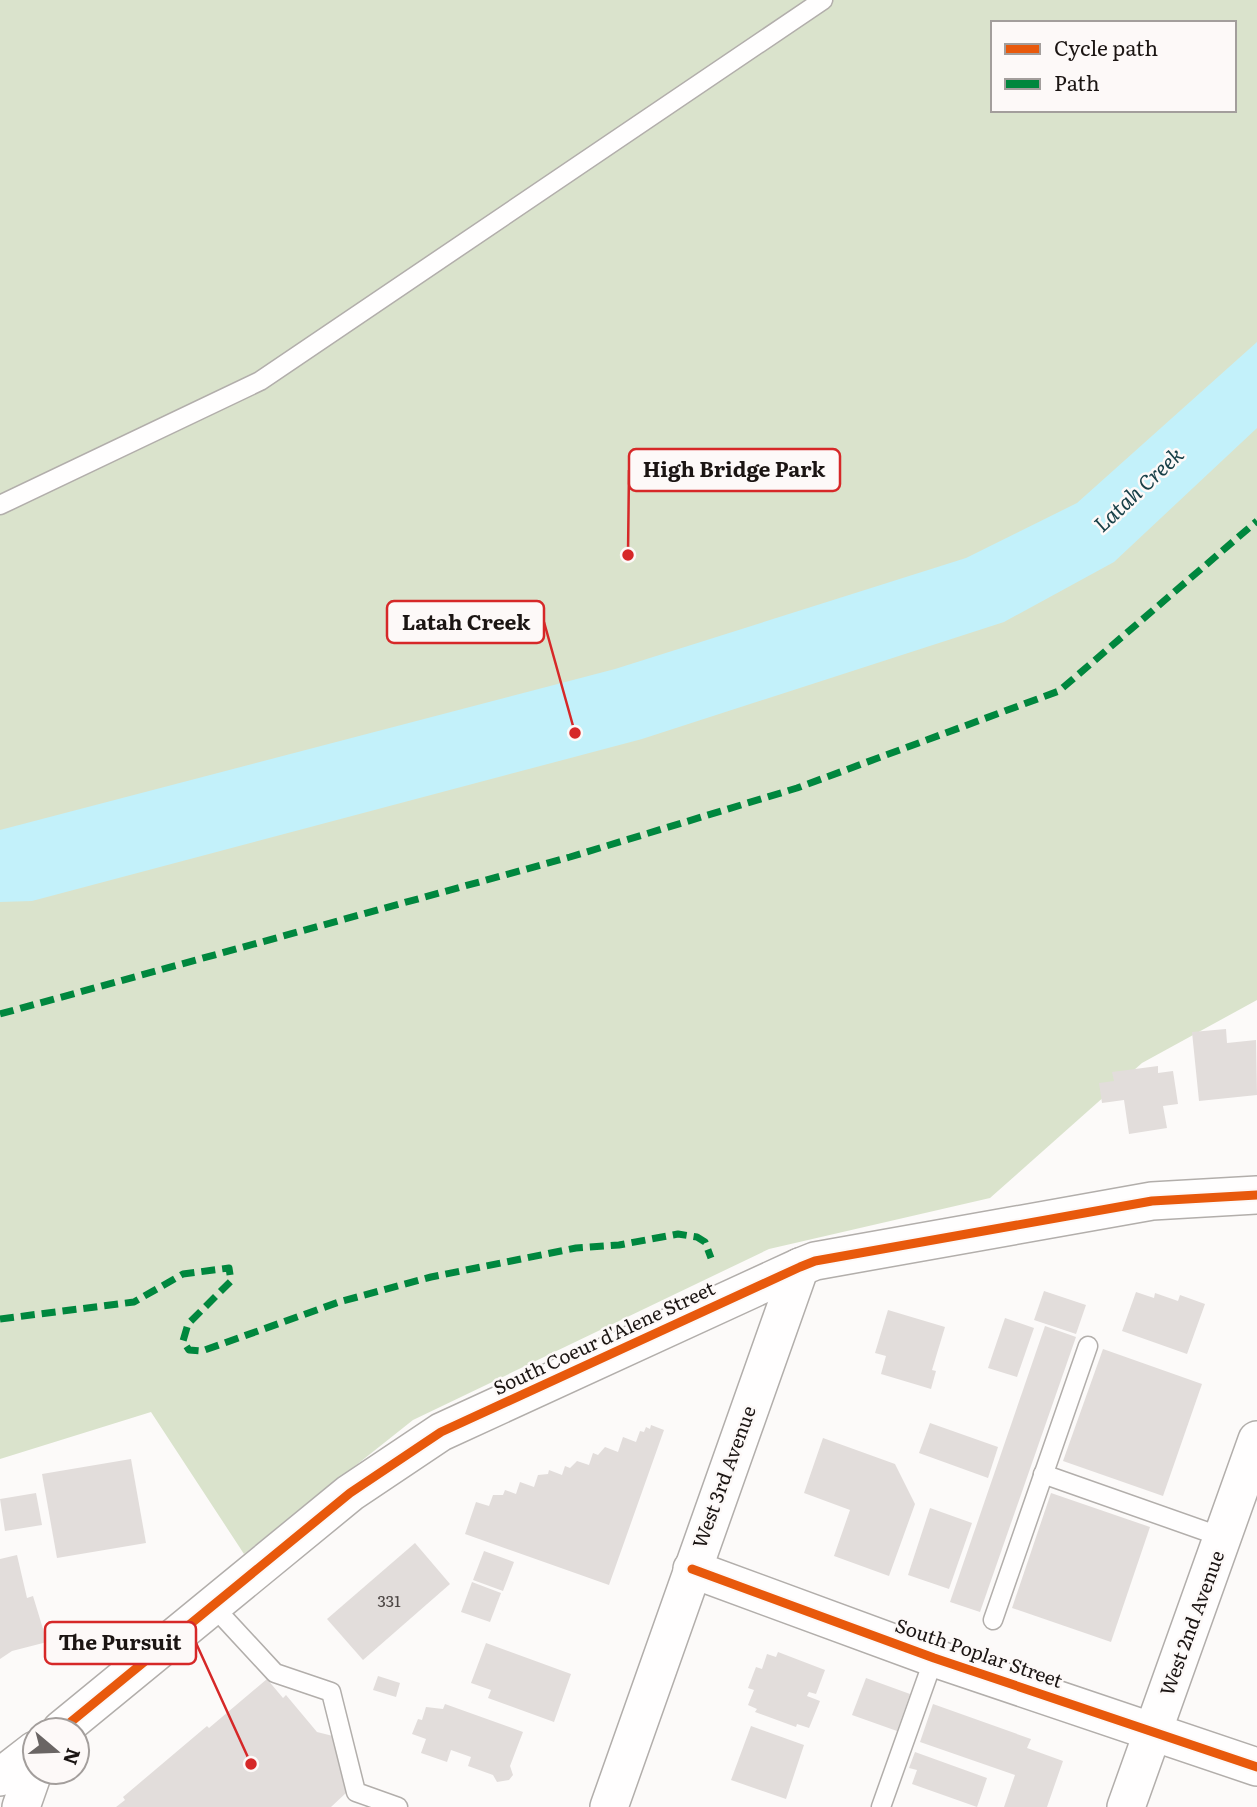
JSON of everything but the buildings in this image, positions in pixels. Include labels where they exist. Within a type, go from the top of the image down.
[{"type":"street","name":"South Coeur d'Alene Street","points":[[78,1716],[350,1493],[441,1432],[800,1267],[824,1260],[1152,1201],[1257,1195]]},
{"type":"street","name":"West 3rd Avenue","points":[[609,1807],[800,1267]]},
{"type":"street","name":"West 2nd Avenue","points":[[1126,1807],[1257,1440]]},
{"type":"street","name":"South Poplar Street","points":[[692,1569],[934,1658],[1257,1767]]},
{"type":"street","points":[[0,1777],[21,1761]]},
{"type":"street","points":[[21,1807],[28,1786]]},
{"type":"lane","points":[[0,505],[260,381],[823,0]]},
{"type":"lane","points":[[993,1620],[1088,1346]]},
{"type":"lane","points":[[1043,1474],[1222,1537]]},
{"type":"lane","points":[[213,1606],[275,1673],[331,1692],[355,1792],[398,1807]]},
{"type":"lane","points":[[881,1807],[934,1658]]},
{"type":"green space","points":[[0,0],[1257,0],[1257,1000],[1142,1063],[990,1198],[769,1249],[413,1420],[244,1554],[151,1412],[0,1459]]},
{"type":"water","points":[[1257,342],[1257,428],[1114,562],[1004,622],[642,739],[32,901],[0,902],[0,830],[615,669],[966,558],[1077,503]]},
{"type":"marked path","points":[[0,1014],[570,857],[797,788],[1059,691],[1257,521]]},
{"type":"marked path","points":[[0,1319],[134,1302],[183,1274],[229,1268],[231,1281],[188,1324],[183,1341],[189,1350],[202,1351],[339,1302],[431,1277],[576,1248],[619,1245],[678,1234],[697,1237],[705,1242],[711,1258]]},
{"type":"cycle path","points":[[78,1716],[350,1493],[441,1432],[800,1267],[815,1261],[1152,1201],[1257,1195]]},
{"type":"cycle path","points":[[692,1569],[934,1658],[1257,1767]]},
{"type":"place","name":"High Bridge Park","points":[[628,555]]},
{"type":"place","name":"Latah Creek","points":[[575,733]]},
{"type":"place","name":"The Pursuit","points":[[251,1764]]}]
